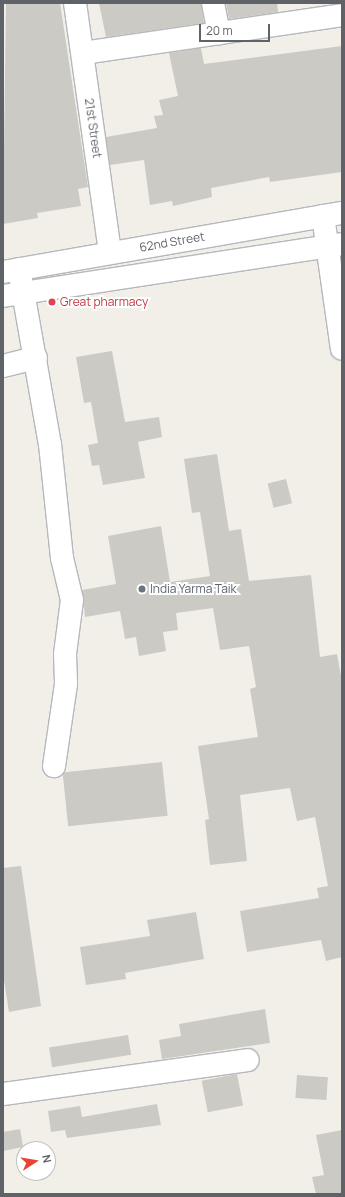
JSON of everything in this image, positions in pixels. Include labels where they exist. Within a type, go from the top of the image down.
[{"type":"street","name":"21st Street","points":[[75,3],[110,253]]},
{"type":"street","points":[[213,3],[219,33]]},
{"type":"street","points":[[83,53],[342,15]]},
{"type":"street","points":[[332,215],[342,349]]},
{"type":"street","name":"62nd Street","points":[[11,271],[332,215]]},
{"type":"street","points":[[14,295],[335,245]]},
{"type":"street","points":[[11,271],[14,295],[36,358],[50,444],[62,558],[72,600],[65,654],[66,684],[54,766]]},
{"type":"street","points":[[3,366],[36,358]]},
{"type":"street","points":[[3,1094],[248,1060]]},
{"type":"building","points":[[6,3],[60,3],[88,187],[78,189],[81,206],[37,213],[38,218],[3,224]]},
{"type":"building","points":[[99,3],[201,3],[204,23],[106,37]]},
{"type":"building","points":[[226,3],[277,3],[278,12],[229,19]]},
{"type":"building","points":[[342,46],[342,172],[270,182],[269,177],[211,188],[212,197],[173,206],[172,201],[150,205],[144,160],[110,165],[106,137],[157,128],[154,116],[163,115],[159,100],[178,96],[169,53],[201,48],[204,64]]},
{"type":"building","points":[[112,351],[125,422],[159,417],[162,437],[138,442],[145,478],[103,485],[99,465],[92,466],[88,445],[98,443],[91,402],[84,403],[76,357]]},
{"type":"building","points":[[217,454],[229,531],[241,529],[249,581],[311,575],[320,657],[337,654],[342,681],[342,957],[326,961],[321,940],[247,952],[240,911],[319,898],[317,888],[328,886],[315,817],[297,821],[290,788],[240,795],[247,861],[210,865],[205,820],[209,819],[198,746],[258,737],[250,689],[256,687],[249,646],[220,650],[213,608],[176,613],[178,630],[163,632],[166,651],[139,656],[136,637],[125,639],[120,611],[85,617],[82,590],[116,584],[108,536],[161,526],[170,582],[210,576],[200,512],[192,513],[184,459]]},
{"type":"building","points":[[286,479],[292,503],[274,508],[268,484]]},
{"type":"building","points":[[162,762],[168,816],[68,826],[63,772]]},
{"type":"building","points":[[21,866],[41,1006],[9,1012],[3,974],[3,868]]},
{"type":"building","points":[[196,912],[204,959],[125,973],[126,979],[86,985],[80,947],[150,936],[147,920]]},
{"type":"building","points":[[265,1009],[270,1043],[162,1059],[159,1040],[181,1036],[179,1024]]},
{"type":"building","points":[[128,1035],[131,1055],[52,1067],[49,1048]]},
{"type":"building","points":[[237,1074],[243,1105],[208,1112],[202,1081]]},
{"type":"building","points":[[297,1075],[328,1077],[326,1100],[295,1098]]},
{"type":"building","points":[[157,1104],[161,1125],[67,1138],[65,1130],[51,1132],[48,1111],[80,1106],[82,1117]]},
{"type":"building","points":[[20,1129],[22,1141],[16,1141],[16,1148],[3,1151],[3,1132]]},
{"type":"building","points":[[342,1130],[342,1194],[316,1194],[312,1177],[324,1175],[316,1135]]},
{"type":"place","name":"Great pharmacy","points":[[52,302]]},
{"type":"place","name":"India Yarma Taik","points":[[142,589]]}]
